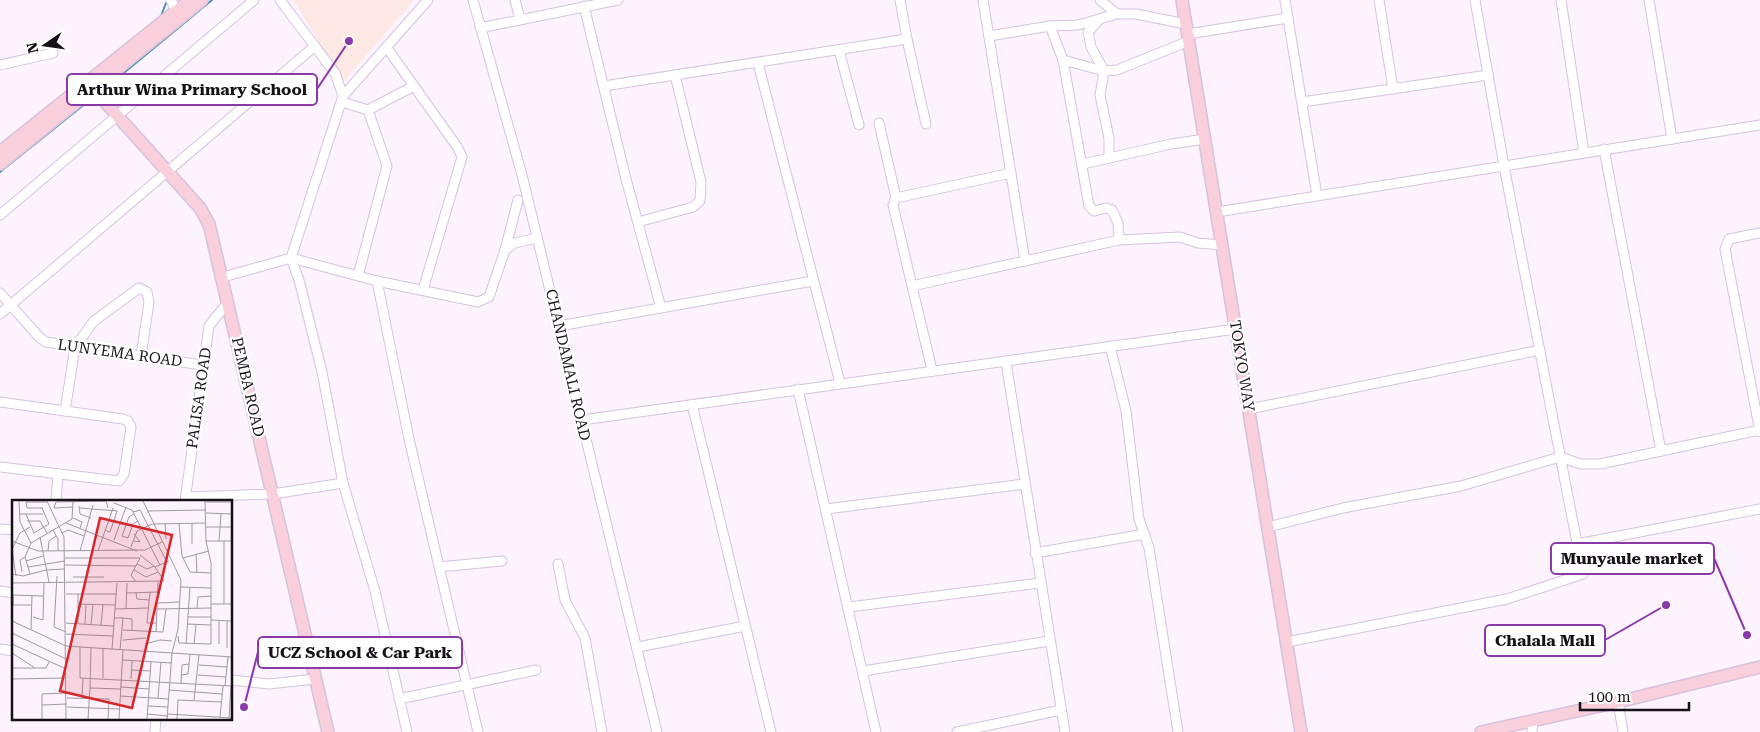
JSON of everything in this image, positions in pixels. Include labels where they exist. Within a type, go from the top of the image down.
[{"type":"main road","points":[[178,15],[190,0]]},
{"type":"main road","points":[[0,164],[178,15],[202,0]]},
{"type":"main road","name":"TOKYO WAY","points":[[1182,0],[1301,732]]},
{"type":"main road","points":[[0,152],[91,86]]},
{"type":"main road","name":"PEMBA ROAD","points":[[91,86],[168,171],[205,216],[223,277],[328,732]]},
{"type":"main road","points":[[1481,732],[1759,669]]},
{"type":"street","points":[[171,0],[178,15]]},
{"type":"street","points":[[0,215],[254,0]]},
{"type":"street","points":[[280,0],[335,73],[342,99]]},
{"type":"street","points":[[406,732],[376,591],[343,482],[322,372],[299,280],[291,258],[342,99],[428,0]]},
{"type":"street","name":"CHANDAMALI ROAD","points":[[473,0],[560,326],[657,732]]},
{"type":"street","points":[[515,0],[520,19]]},
{"type":"street","points":[[480,28],[579,5],[618,0]]},
{"type":"street","points":[[900,0],[926,124]]},
{"type":"street","points":[[983,0],[1025,261]]},
{"type":"street","points":[[1100,0],[1117,14]]},
{"type":"street","points":[[1285,0],[1317,196]]},
{"type":"street","points":[[1379,0],[1393,89]]},
{"type":"street","points":[[1287,642],[1507,599],[1583,574],[1504,166],[1475,0]]},
{"type":"street","points":[[1562,0],[1584,152]]},
{"type":"street","points":[[1649,0],[1672,139]]},
{"type":"street","points":[[579,5],[604,86],[661,308]]},
{"type":"street","points":[[989,36],[1050,26],[1078,25],[1117,14],[1136,14],[1188,33]]},
{"type":"street","points":[[1100,18],[1088,32],[1091,47],[1104,71],[1100,95],[1109,138],[1109,158]]},
{"type":"street","points":[[1062,60],[1104,71],[1117,70],[1140,63],[1188,33],[1288,18]]},
{"type":"street","points":[[1050,26],[1062,60],[1091,210],[1106,208],[1112,210],[1118,223],[1119,240]]},
{"type":"street","points":[[604,86],[907,39]]},
{"type":"street","points":[[0,314],[315,46]]},
{"type":"street","points":[[387,48],[458,148],[462,157],[423,290]]},
{"type":"street","points":[[839,50],[859,125]]},
{"type":"street","points":[[0,65],[53,53]]},
{"type":"street","points":[[758,63],[840,383]]},
{"type":"street","points":[[638,222],[694,207],[701,197],[701,182],[675,75]]},
{"type":"street","points":[[1302,102],[1488,75]]},
{"type":"street","points":[[368,110],[414,86]]},
{"type":"street","points":[[342,99],[368,110],[387,166],[358,276]]},
{"type":"street","points":[[880,123],[896,198],[893,205],[932,370]]},
{"type":"street","points":[[1217,212],[1760,125]]},
{"type":"street","points":[[1083,164],[1205,139]]},
{"type":"street","points":[[1604,150],[1661,451]]},
{"type":"street","points":[[896,198],[1011,173]]},
{"type":"street","points":[[223,277],[291,258],[377,281],[478,302],[485,301],[490,297],[518,200]]},
{"type":"street","points":[[1268,527],[1343,508],[1453,488],[1560,457],[1581,464],[1600,464],[1760,431],[1725,249],[1729,239],[1760,233]]},
{"type":"street","points":[[912,286],[1119,240],[1180,236],[1198,243],[1222,246]]},
{"type":"street","points":[[505,250],[515,243],[537,238]]},
{"type":"street","points":[[377,281],[407,430],[478,732]]},
{"type":"street","points":[[560,326],[813,281]]},
{"type":"street","points":[[65,411],[75,347],[94,321],[139,288],[147,292],[149,298],[141,356]]},
{"type":"street","name":"LUNYEMA ROAD","points":[[0,293],[40,338],[46,342],[202,365]]},
{"type":"street","name":"PALISA ROAD","points":[[186,499],[202,365],[209,326],[228,302]]},
{"type":"street","points":[[582,420],[1236,329]]},
{"type":"street","points":[[1110,346],[1126,410],[1139,519],[1150,548],[1178,732]]},
{"type":"street","points":[[1249,410],[1540,350]]},
{"type":"street","points":[[1006,362],[1065,732]]},
{"type":"street","points":[[798,389],[876,732]]},
{"type":"street","points":[[0,402],[123,419],[130,423],[131,430],[122,480],[0,467]]},
{"type":"street","points":[[692,404],[771,732]]},
{"type":"street","points":[[56,500],[58,474]]},
{"type":"street","points":[[186,499],[273,494],[343,482]]},
{"type":"street","points":[[826,509],[1024,484]]},
{"type":"street","points":[[1577,544],[1760,509]]},
{"type":"street","points":[[1035,553],[1144,534]]},
{"type":"street","points":[[439,567],[502,561]]},
{"type":"street","points":[[558,564],[565,600],[585,638],[602,732]]},
{"type":"street","points":[[849,607],[1040,583]]},
{"type":"street","points":[[638,647],[745,626]]},
{"type":"street","points":[[863,671],[1049,641]]},
{"type":"street","points":[[399,699],[536,670]]},
{"type":"street","points":[[232,680],[269,684],[315,679]]},
{"type":"street","points":[[1618,702],[1623,732]]},
{"type":"street","points":[[957,732],[1061,710]]},
{"type":"street","points":[[1532,732],[1533,720]]},
{"type":"shaded area","points":[[293,0],[414,0],[344,81]]},
{"type":"waterway","points":[[109,98],[106,92],[108,86],[212,0]]},
{"type":"waterway","points":[[161,16],[166,3]]},
{"type":"waterway","points":[[0,172],[86,103],[93,101],[102,106]]},
{"type":"place","name":"Arthur Wina Primary School","points":[[349,41]]},
{"type":"place","name":"Chalala Mall","points":[[1666,605]]},
{"type":"place","name":"Munyaule market","points":[[1747,635]]},
{"type":"place","name":"UCZ School & Car Park","points":[[244,707]]}]
